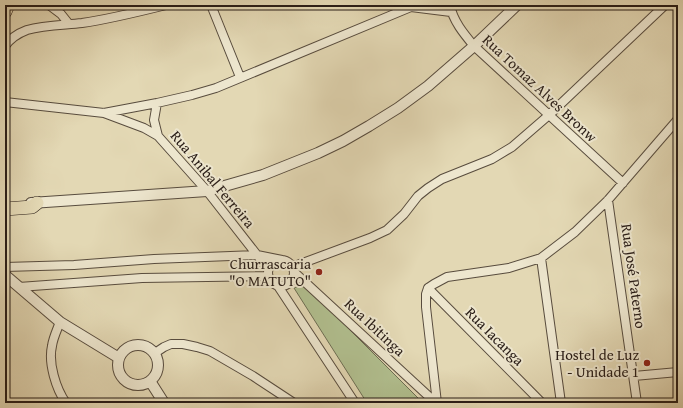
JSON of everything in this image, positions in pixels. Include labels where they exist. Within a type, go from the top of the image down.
[{"type":"main road","points":[[5,12],[8,5]]},
{"type":"main road","points":[[8,204],[32,207],[37,203]]},
{"type":"street","points":[[49,5],[61,14],[69,24]]},
{"type":"street","points":[[5,46],[14,37],[25,31],[36,28],[109,18],[166,5]]},
{"type":"street","points":[[211,5],[240,77]]},
{"type":"street","points":[[37,203],[207,191],[236,184],[277,170],[343,141],[404,104],[428,86],[474,46],[517,5]]},
{"type":"street","points":[[293,269],[387,230],[404,214],[418,196],[428,188],[442,179],[492,159],[512,147],[549,115],[665,5]]},
{"type":"street","points":[[5,102],[104,113],[157,103],[216,88],[412,6],[451,8]]},
{"type":"street","name":"Rua Tomaz Alves Bronw","points":[[451,8],[459,28],[474,46],[623,183]]},
{"type":"street","points":[[157,103],[154,120],[158,136]]},
{"type":"street","name":"Rua Anibal Ferreira","points":[[104,113],[138,125],[158,136],[207,191],[257,255],[268,272],[271,282],[278,286],[355,403]]},
{"type":"street","points":[[437,403],[426,307],[426,294],[428,288],[447,277],[509,268],[541,258],[575,232],[608,200],[678,119]]},
{"type":"street","name":"Rua José Paterno","points":[[608,200],[638,403]]},
{"type":"street","points":[[5,267],[74,265],[154,259],[257,255],[290,263],[293,269],[292,280],[282,286],[278,286]]},
{"type":"street","points":[[541,258],[562,403]]},
{"type":"street","points":[[5,287],[268,272],[273,262],[282,260]]},
{"type":"street","name":"Rua Ibitinga","points":[[293,269],[437,403]]},
{"type":"street","points":[[5,275],[60,322],[119,358]]},
{"type":"street","name":"Rua Iacanga","points":[[428,288],[542,403]]},
{"type":"street","points":[[60,322],[52,346],[51,356],[52,368],[57,385],[66,403]]},
{"type":"street","points":[[155,353],[171,344],[210,350],[294,403]]},
{"type":"street","points":[[144,345],[155,353],[158,359],[157,372],[154,378],[150,381],[142,385],[135,385],[129,383],[120,374],[118,367],[119,358],[125,349],[131,346],[144,345]]},
{"type":"street","points":[[634,376],[678,372]]},
{"type":"street","points":[[150,381],[164,403]]},
{"type":"green space","points":[[304,284],[423,403],[367,403],[294,288]]},
{"type":"place","name":"Churrascaria \"O MATUTO\"","points":[[319,272]]},
{"type":"place","name":"Hostel de Luz - Unidade 1","points":[[647,363]]}]
